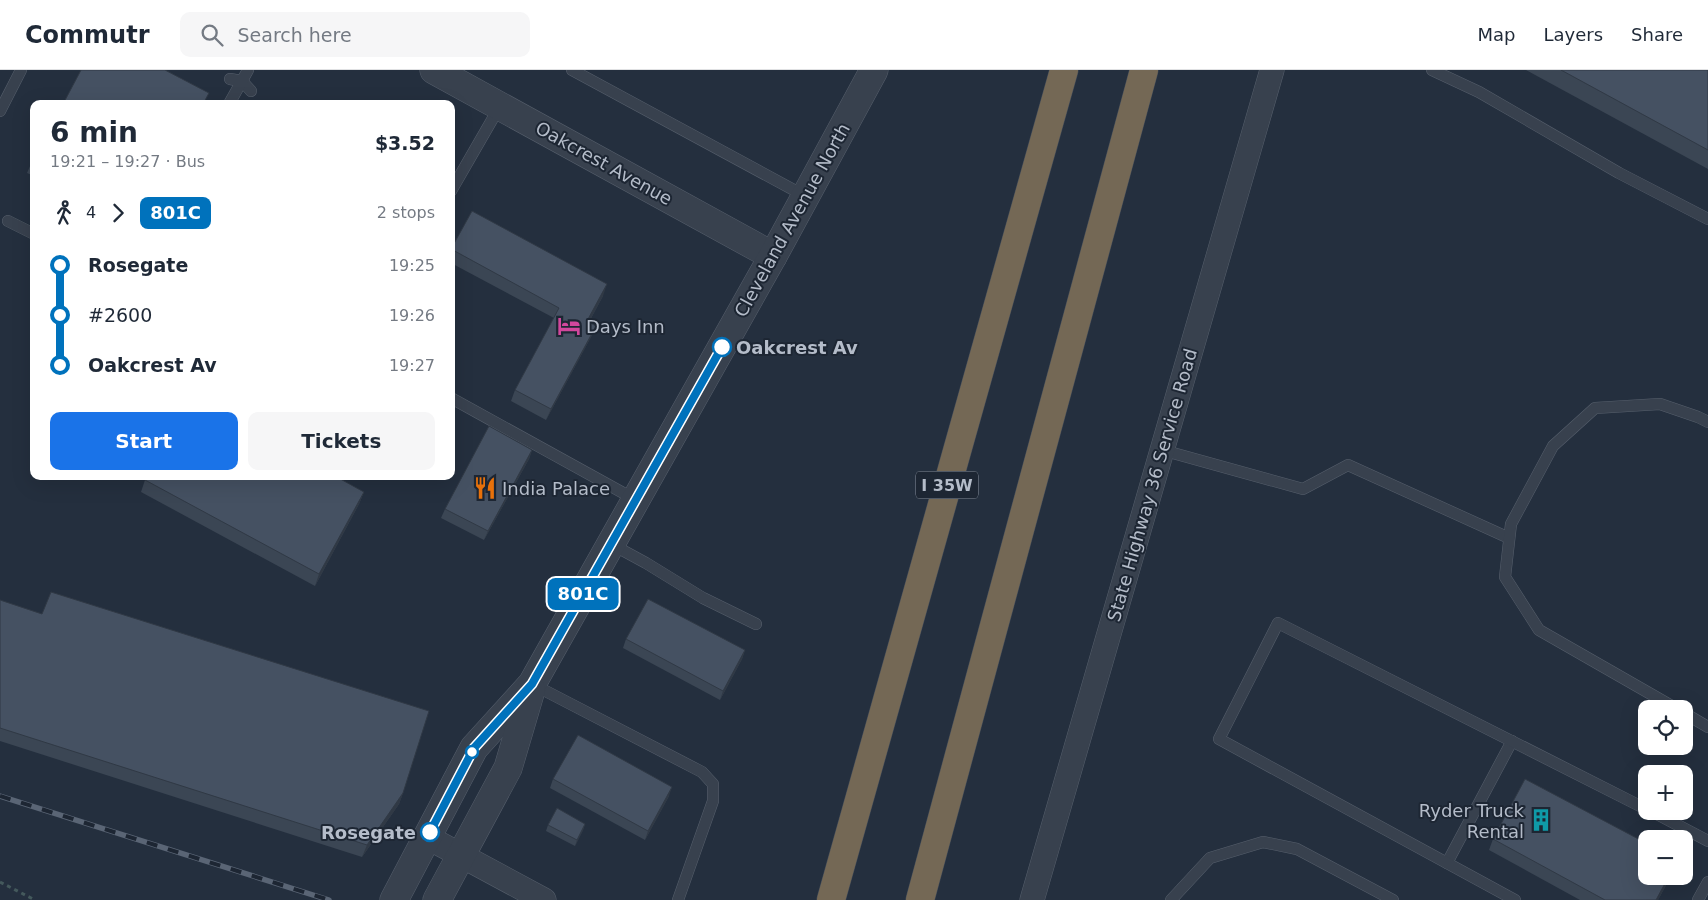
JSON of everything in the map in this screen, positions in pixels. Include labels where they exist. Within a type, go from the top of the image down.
[{"type":"highway","name":"I 35W","points":[[831,900],[1064,70]]},
{"type":"highway","points":[[920,900],[1144,70]]},
{"type":"street","name":"Oakcrest Avenue","points":[[434,70],[773,256]]},
{"type":"street","name":"Cleveland Avenue North","points":[[394,900],[474,748],[532,684],[773,256],[874,70]]},
{"type":"street","name":"State Highway 36 Service Road","points":[[1032,900],[1272,70]]},
{"type":"street","name":"Cleveland Avenue North","points":[[437,900],[508,768],[532,684]]},
{"type":"street","points":[[427,837],[544,900]]},
{"type":"lane","points":[[0,111],[21,70]]},
{"type":"lane","points":[[231,100],[248,70]]},
{"type":"lane","points":[[572,70],[805,196]]},
{"type":"lane","points":[[1432,70],[1479,92],[1619,173],[1708,219]]},
{"type":"lane","points":[[230,79],[242,81],[251,91]]},
{"type":"lane","points":[[455,184],[500,106]]},
{"type":"lane","points":[[8,221],[30,232]]},
{"type":"lane","points":[[455,400],[636,500]]},
{"type":"lane","points":[[1661,700],[1539,630],[1505,577],[1510,524],[1553,446],[1595,408],[1660,404],[1708,422]]},
{"type":"lane","points":[[1162,450],[1303,490],[1348,465],[1509,538]]},
{"type":"lane","points":[[611,544],[646,562],[703,598],[756,624]]},
{"type":"lane","points":[[1515,900],[1219,739],[1278,623],[1638,805]]},
{"type":"lane","points":[[532,684],[702,772],[714,784],[713,801],[678,900]]},
{"type":"lane","points":[[1693,718],[1708,726]]},
{"type":"lane","points":[[1447,863],[1512,741]]},
{"type":"lane","points":[[1668,820],[1708,841]]},
{"type":"lane","points":[[1171,900],[1210,858],[1263,842],[1297,850],[1393,900]]},
{"type":"lane","points":[[1698,900],[1708,882]]},
{"type":"lane","points":[[1368,900],[1372,888]]},
{"type":"path","points":[[0,882],[35,900]]},
{"type":"building","points":[[81,70],[165,70],[209,93],[205,100],[65,100]]},
{"type":"building","points":[[1561,70],[1708,70],[1708,150]]},
{"type":"building","name":"Days Inn","points":[[472,211],[607,284],[587,321],[596,326],[551,409],[515,390],[559,308],[455,251],[455,242]]},
{"type":"building","name":"India Palace","points":[[489,426],[532,450],[488,531],[445,509]]},
{"type":"building","points":[[145,480],[342,480],[364,492],[319,574]]},
{"type":"building","points":[[51,592],[429,711],[403,793],[367,845],[0,728],[0,600],[42,614]]},
{"type":"building","points":[[648,599],[745,650],[723,691],[626,639]]},
{"type":"building","points":[[578,735],[672,787],[648,831],[553,779]]},
{"type":"building","name":"Ryder Truck Rental","points":[[1525,779],[1638,839],[1638,885],[1664,885],[1656,900],[1605,900],[1493,839]]},
{"type":"building","points":[[557,808],[585,824],[577,840],[548,825]]},
{"type":"railway","points":[[0,796],[329,900]]},
{"type":"bus line","name":"801C","points":[[430,832],[474,748],[532,684],[722,347]]},
{"type":"place","name":"Days Inn","points":[[569,326]]},
{"type":"place","name":"Oakcrest Av","points":[[722,347]]},
{"type":"place","name":"India Palace","points":[[485,488]]},
{"type":"place","name":"Ryder Truck Rental","points":[[1541,820]]},
{"type":"place","name":"Rosegate","points":[[430,832]]}]
